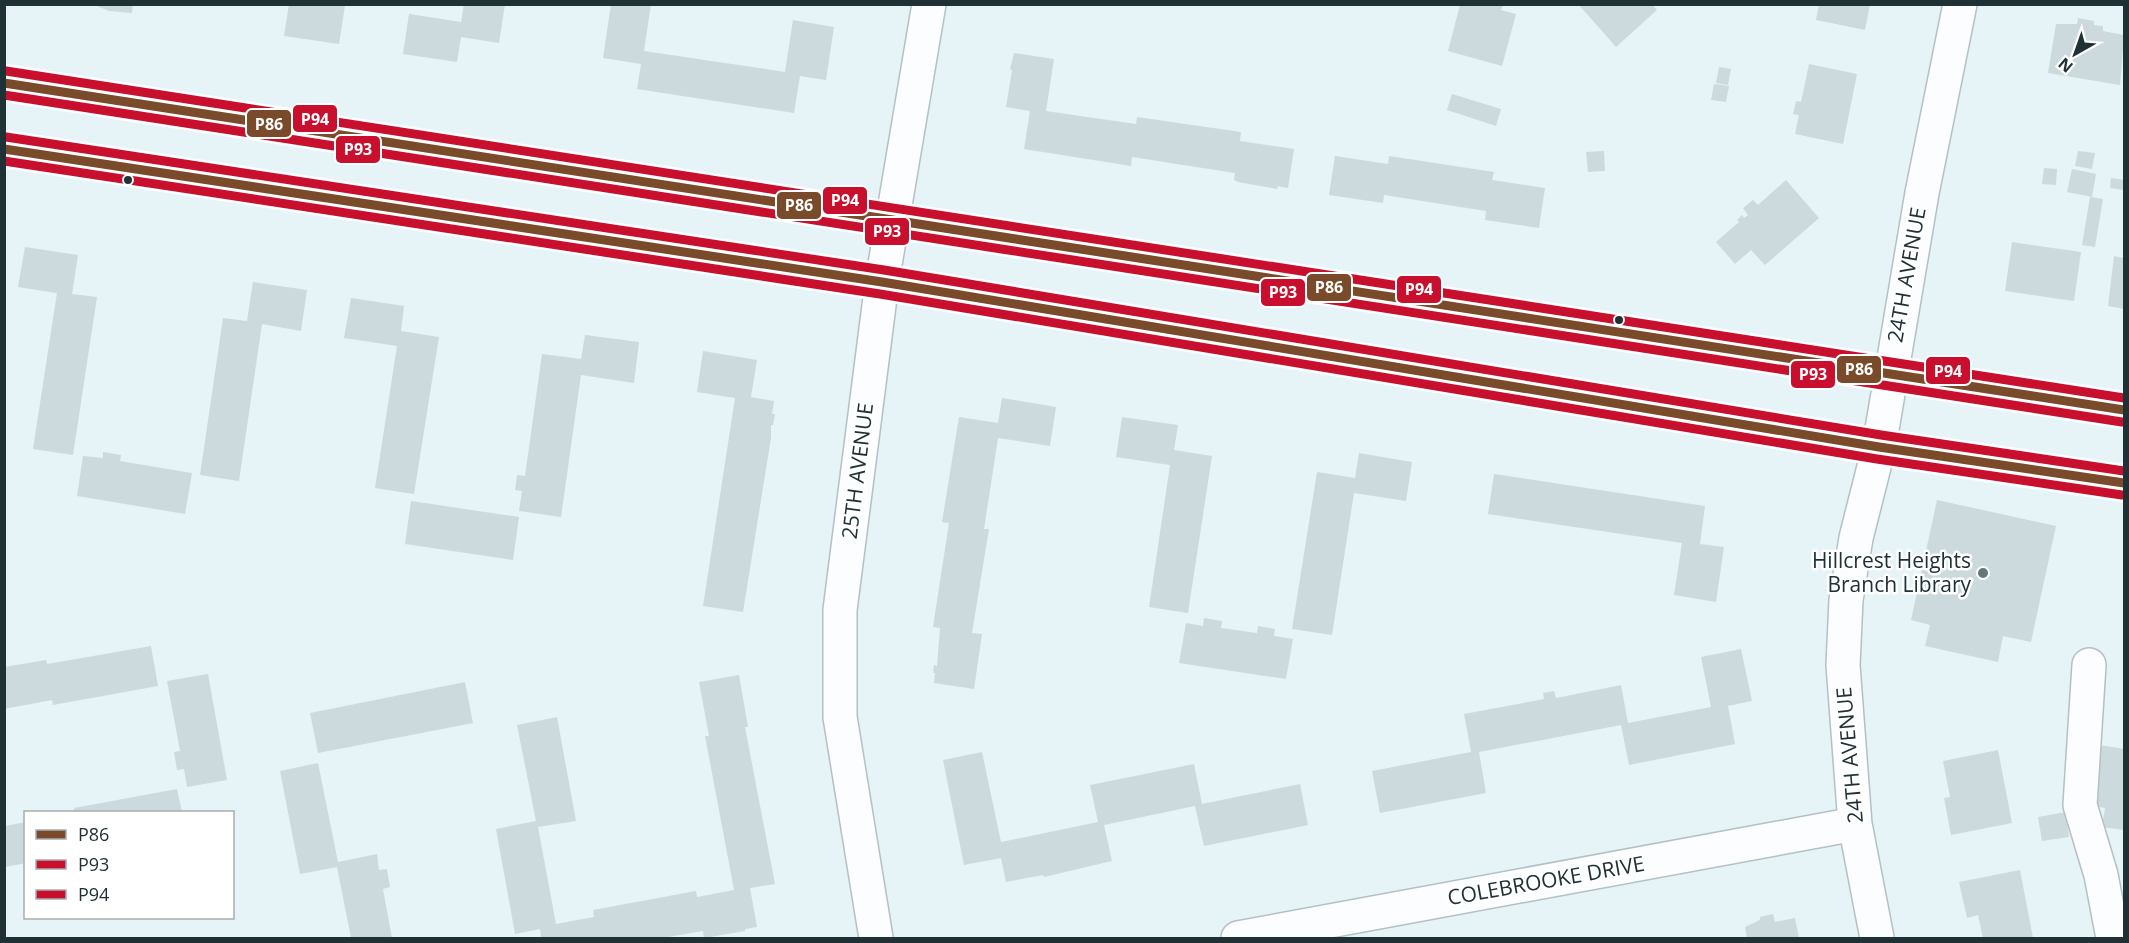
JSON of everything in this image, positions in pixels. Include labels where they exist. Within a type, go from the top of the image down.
[{"type":"main road","points":[[4,83],[893,222],[2124,410]]},
{"type":"main road","points":[[4,149],[882,282],[1879,447],[2124,483]]},
{"type":"street","name":"25TH AVENUE","points":[[876,939],[840,717],[840,610],[882,282],[930,4]]},
{"type":"street","name":"24TH AVENUE","points":[[1877,939],[1855,824],[1843,665],[1846,600],[1856,538],[1879,447],[1889,373],[1960,4]]},
{"type":"street","points":[[2089,665],[2080,805],[2101,875],[2114,939]]},
{"type":"street","name":"COLEBROOKE DRIVE","points":[[1238,939],[1855,824]]},
{"type":"building","points":[[92,4],[133,4],[132,13],[109,11]]},
{"type":"building","points":[[289,4],[345,5],[339,44],[284,36]]},
{"type":"building","points":[[464,4],[505,4],[499,43],[461,37],[457,62],[403,54],[409,14],[461,22]]},
{"type":"building","points":[[611,4],[651,4],[644,51],[785,72],[793,20],[834,27],[826,80],[800,76],[794,113],[637,89],[641,64],[603,58]]},
{"type":"building","points":[[1578,4],[1652,4],[1657,10],[1616,47]]},
{"type":"building","points":[[1819,4],[1870,4],[1865,30],[1816,20]]},
{"type":"building","points":[[1460,5],[1503,5],[1501,10],[1516,14],[1502,66],[1448,51]]},
{"type":"building","points":[[2078,18],[2094,21],[2094,25],[2103,26],[2103,31],[2124,35],[2120,85],[2048,73],[2056,24],[2077,24]]},
{"type":"building","points":[[1014,53],[1054,59],[1046,111],[1136,124],[1137,117],[1241,132],[1240,141],[1294,149],[1288,188],[1278,186],[1277,189],[1238,182],[1234,180],[1235,173],[1132,157],[1131,166],[1024,149],[1030,111],[1006,107]]},
{"type":"building","points":[[1809,64],[1857,74],[1843,144],[1795,134],[1799,115],[1793,114],[1796,101],[1801,102]]},
{"type":"building","points":[[1719,67],[1731,69],[1728,85],[1716,83]]},
{"type":"building","points":[[1714,84],[1729,86],[1726,102],[1711,100]]},
{"type":"building","points":[[1452,94],[1501,109],[1496,126],[1447,110]]},
{"type":"building","points":[[1604,151],[1605,171],[1588,172],[1586,152]]},
{"type":"building","points":[[2078,151],[2095,153],[2092,169],[2075,166]]},
{"type":"building","points":[[1335,156],[1388,164],[1389,156],[1494,172],[1492,180],[1545,188],[1539,228],[1485,220],[1486,211],[1384,195],[1383,203],[1329,195]]},
{"type":"building","points":[[2044,168],[2057,169],[2056,185],[2042,184]]},
{"type":"building","points":[[2072,169],[2096,174],[2092,197],[2067,192]]},
{"type":"building","points":[[2111,178],[2124,180],[2124,190],[2110,188]]},
{"type":"building","points":[[1786,180],[1819,218],[1765,265],[1751,250],[1735,264],[1716,242],[1739,222],[1737,220],[1742,215],[1744,218],[1748,215],[1743,208],[1753,200],[1758,205]]},
{"type":"building","points":[[2090,197],[2103,199],[2095,247],[2082,245]]},
{"type":"building","points":[[2012,242],[2081,252],[2074,301],[2005,291]]},
{"type":"building","points":[[25,247],[78,255],[72,294],[97,297],[73,455],[33,449],[57,293],[18,287]]},
{"type":"building","points":[[2114,256],[2124,258],[2124,309],[2108,306]]},
{"type":"building","points":[[253,282],[307,290],[301,331],[262,324],[239,481],[200,475],[223,318],[247,321]]},
{"type":"building","points":[[351,298],[404,306],[401,331],[439,337],[414,494],[375,488],[397,346],[344,338]]},
{"type":"building","points":[[585,335],[639,342],[634,383],[581,375],[561,517],[519,511],[522,491],[515,490],[517,475],[525,476],[542,354],[581,359]]},
{"type":"building","points":[[703,351],[757,360],[751,397],[774,401],[772,414],[775,414],[773,425],[771,425],[771,438],[743,612],[703,606],[735,398],[697,392]]},
{"type":"building","points":[[1002,398],[1056,407],[1050,446],[998,438],[984,529],[989,529],[972,633],[982,634],[974,689],[934,683],[935,673],[933,673],[934,665],[937,666],[940,628],[933,627],[949,523],[942,522],[959,417],[998,423]]},
{"type":"building","points":[[1122,417],[1178,425],[1174,450],[1212,456],[1188,613],[1149,607],[1170,465],[1116,457]]},
{"type":"building","points":[[103,452],[121,455],[120,461],[192,473],[185,514],[77,496],[83,456],[103,458]]},
{"type":"building","points":[[1359,453],[1412,462],[1406,501],[1354,493],[1332,635],[1292,629],[1317,472],[1355,478]]},
{"type":"building","points":[[1494,474],[1705,506],[1700,544],[1724,547],[1716,602],[1674,595],[1682,543],[1488,514]]},
{"type":"building","name":"Hillcrest Heights Branch Library","points":[[1937,500],[2056,526],[2031,642],[2003,636],[1998,662],[1925,646],[1930,625],[1911,620]]},
{"type":"building","points":[[411,501],[519,517],[513,560],[405,544]]},
{"type":"building","points":[[1204,618],[1222,621],[1221,628],[1257,633],[1258,626],[1275,629],[1274,636],[1293,639],[1286,679],[1179,663],[1186,623],[1203,626]]},
{"type":"building","points":[[151,646],[158,686],[53,705],[52,700],[4,709],[4,667],[46,660],[47,664]]},
{"type":"building","points":[[1741,649],[1752,701],[1728,706],[1735,744],[1629,765],[1621,725],[1479,752],[1486,793],[1380,813],[1372,771],[1471,752],[1464,714],[1544,699],[1543,693],[1554,691],[1556,698],[1621,685],[1628,723],[1711,707],[1701,657]]},
{"type":"building","points":[[208,674],[227,780],[187,787],[184,769],[177,770],[174,752],[180,751],[167,681]]},
{"type":"building","points":[[739,675],[748,727],[745,727],[775,884],[750,888],[757,927],[704,938],[703,931],[663,938],[541,938],[540,929],[515,934],[496,829],[536,821],[517,725],[557,717],[576,821],[538,827],[556,924],[594,917],[593,910],[696,891],[697,897],[734,890],[705,736],[709,736],[699,682]]},
{"type":"building","points":[[465,682],[473,723],[318,753],[310,713]]},
{"type":"building","points":[[2100,745],[2124,749],[2124,830],[2102,827],[2105,808],[2091,805]]},
{"type":"building","points":[[1998,750],[2012,823],[1951,835],[1944,798],[1950,797],[1943,761]]},
{"type":"building","points":[[982,752],[1001,842],[1098,822],[1090,785],[1194,764],[1202,804],[1300,784],[1308,825],[1204,846],[1195,806],[1104,825],[1112,861],[1044,877],[1043,875],[1006,882],[1001,858],[964,865],[943,760]]},
{"type":"building","points":[[318,763],[338,862],[377,854],[379,870],[387,869],[390,887],[383,889],[392,938],[351,938],[337,867],[300,874],[280,771]]},
{"type":"building","points":[[177,789],[182,811],[75,811],[74,808]]},
{"type":"building","points":[[2066,812],[2069,837],[2042,841],[2038,817]]},
{"type":"building","points":[[24,822],[24,863],[5,867],[5,826]]},
{"type":"building","points":[[2020,870],[2033,938],[1983,938],[1978,915],[1967,918],[1959,882]]},
{"type":"building","points":[[1773,914],[1775,922],[1795,918],[1799,938],[1747,938],[1745,927],[1760,920],[1760,917]]},
{"type":"transit line","name":"P94","points":[[6,71],[2124,398]]},
{"type":"transit line","name":"P86","points":[[4,83],[2124,410]]},
{"type":"transit line","name":"P93","points":[[4,95],[2122,422]]},
{"type":"transit line","name":"P94","points":[[6,137],[884,270],[1881,435],[2124,471]]},
{"type":"transit line","name":"P86","points":[[4,149],[882,282],[1879,447],[2124,483]]},
{"type":"transit line","name":"P93","points":[[4,161],[880,294],[1877,459],[2122,495]]},
{"type":"place","name":"Hillcrest Heights Branch Library","points":[[1983,573]]}]
